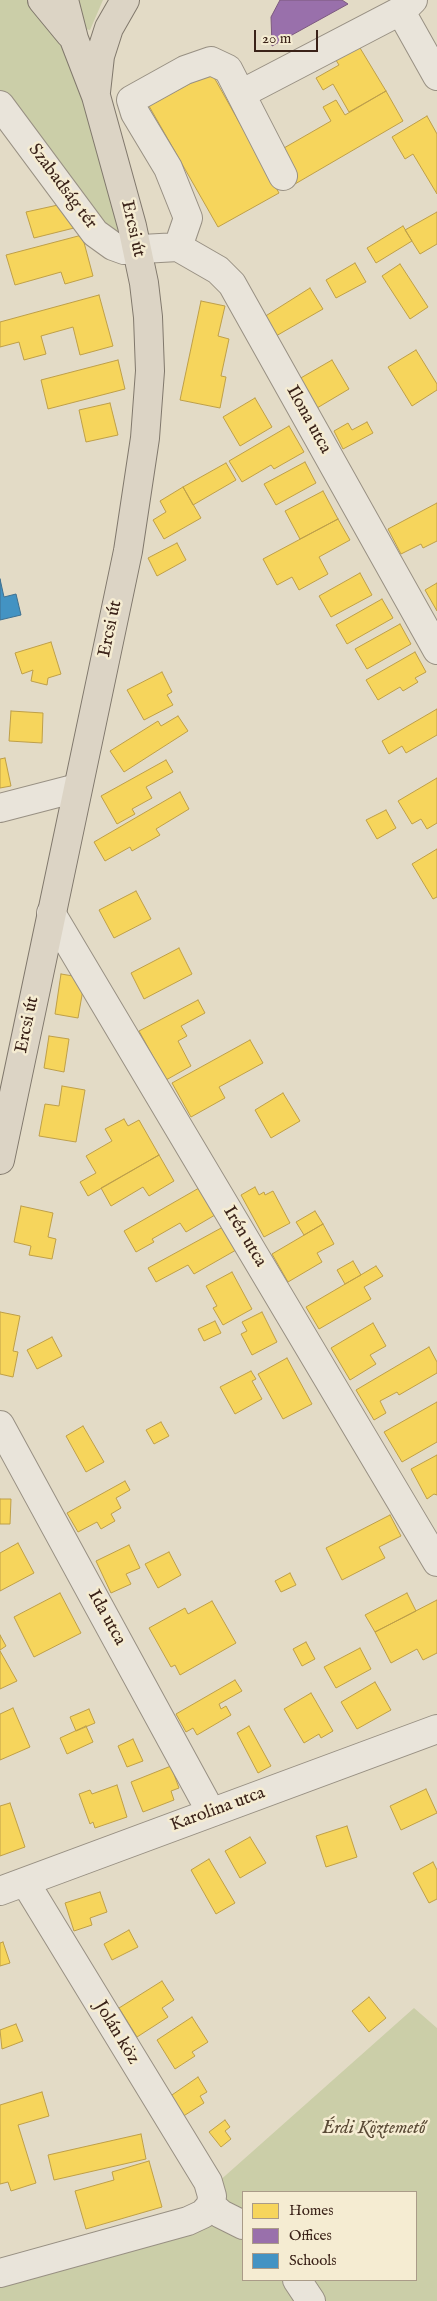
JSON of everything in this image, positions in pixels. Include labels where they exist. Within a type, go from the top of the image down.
[{"type":"main road","points":[[42,0],[74,39]]},
{"type":"main road","points":[[64,0],[74,39],[96,96]]},
{"type":"main road","points":[[96,96],[100,56],[109,28],[125,0]]},
{"type":"main road","name":"Ercsi út","points":[[0,1160],[5,1114],[51,912],[128,550],[145,438],[150,347],[144,283],[137,249],[96,96]]},
{"type":"street","points":[[409,4],[404,18],[437,76]]},
{"type":"street","points":[[241,94],[409,4]]},
{"type":"street","points":[[137,249],[178,247],[188,218],[168,168],[135,113],[131,100],[185,70],[210,60],[228,69],[282,176]]},
{"type":"street","name":"Szabadság tér","points":[[0,104],[95,233],[113,246],[124,250],[137,249]]},
{"type":"street","name":"Ilona utca","points":[[178,247],[218,270],[232,284],[437,650]]},
{"type":"street","points":[[0,808],[78,788]]},
{"type":"street","name":"Irén utca","points":[[51,912],[437,1562]]},
{"type":"street","name":"Ida utca","points":[[0,1425],[211,1812]]},
{"type":"street","name":"Karolina utca","points":[[12,1887],[437,1730]]},
{"type":"street","name":"Jolán köz","points":[[12,1887],[209,2194]]},
{"type":"street","points":[[209,2194],[221,2214],[242,2224]]},
{"type":"street","points":[[0,2274],[188,2221],[203,2214],[209,2194]]},
{"type":"street","points":[[298,2281],[311,2301]]},
{"type":"green space","points":[[0,0],[37,0],[69,48],[122,230],[110,232],[0,93]]},
{"type":"green space","points":[[79,0],[103,0],[90,30],[85,29]]},
{"type":"green space","name":"Érdi Köztemető","points":[[414,2008],[437,2028],[437,2301],[0,2301],[0,2260],[190,2207]]},
{"type":"building: Homes","points":[[357,43],[386,91],[349,112],[333,84],[323,90],[316,78],[339,65],[334,57]]},
{"type":"building: Homes","points":[[211,72],[279,193],[218,227],[149,106]]},
{"type":"building: Homes","points":[[386,91],[403,121],[295,184],[277,152],[331,121],[323,107],[336,100],[345,115]]},
{"type":"building: Homes","points":[[427,116],[437,134],[437,194],[413,154],[405,159],[392,137]]},
{"type":"building: Homes","points":[[58,205],[74,228],[34,238],[26,212]]},
{"type":"building: Homes","points":[[437,212],[437,244],[420,254],[405,230]]},
{"type":"building: Homes","points":[[403,226],[412,241],[376,263],[367,248]]},
{"type":"building: Homes","points":[[82,235],[93,276],[65,284],[61,272],[15,285],[6,255]]},
{"type":"building: Homes","points":[[355,263],[366,282],[336,298],[326,280]]},
{"type":"building: Homes","points":[[400,264],[428,307],[410,319],[382,276]]},
{"type":"building: Homes","points":[[310,288],[323,309],[276,336],[264,317]]},
{"type":"building: Homes","points":[[99,295],[113,346],[80,355],[73,327],[41,336],[46,354],[24,360],[19,342],[0,347],[0,322]]},
{"type":"building: Homes","points":[[201,301],[225,306],[218,336],[229,339],[221,376],[226,377],[220,408],[180,400]]},
{"type":"building: Homes","points":[[416,350],[437,384],[437,390],[412,406],[388,367]]},
{"type":"building: Homes","points":[[118,360],[125,389],[48,409],[41,380]]},
{"type":"building: Homes","points":[[332,360],[349,389],[317,408],[299,379]]},
{"type":"building: Homes","points":[[255,398],[272,427],[240,446],[223,417]]},
{"type":"building: Homes","points":[[110,403],[118,435],[86,442],[79,410]]},
{"type":"building: Homes","points":[[367,422],[373,433],[343,449],[334,431],[348,423],[352,430]]},
{"type":"building: Homes","points":[[289,426],[304,452],[274,469],[271,465],[242,482],[229,461]]},
{"type":"building: Homes","points":[[305,462],[316,483],[276,505],[264,484]]},
{"type":"building: Homes","points":[[226,463],[236,480],[193,505],[183,487]]},
{"type":"building: Homes","points":[[183,487],[201,518],[164,539],[153,520],[166,512],[160,501]]},
{"type":"building: Homes","points":[[323,491],[338,519],[300,539],[285,511]]},
{"type":"building: Homes","points":[[437,503],[437,541],[423,548],[421,544],[401,554],[388,529]]},
{"type":"building: Homes","points":[[338,519],[350,540],[319,557],[328,574],[299,590],[292,577],[277,585],[263,559]]},
{"type":"building: Homes","points":[[177,543],[186,560],[157,576],[148,558]]},
{"type":"building: Homes","points":[[360,573],[372,595],[331,617],[319,596]]},
{"type":"building: Homes","points":[[437,583],[437,611],[425,590]]},
{"type":"building: Homes","points":[[382,599],[393,618],[347,644],[336,625]]},
{"type":"building: Homes","points":[[400,624],[411,644],[367,669],[355,649]]},
{"type":"building: Homes","points":[[51,642],[61,674],[48,678],[47,685],[31,681],[33,670],[22,674],[15,653]]},
{"type":"building: Homes","points":[[415,652],[426,672],[415,678],[418,682],[403,691],[400,687],[378,700],[366,680]]},
{"type":"building: Homes","points":[[162,672],[172,692],[167,695],[173,705],[144,720],[127,690]]},
{"type":"building: Homes","points":[[437,709],[437,735],[406,753],[402,746],[389,754],[382,741]]},
{"type":"building: Homes","points":[[11,711],[43,713],[42,743],[9,741]]},
{"type":"building: Homes","points":[[178,716],[188,731],[124,772],[110,751],[158,721],[161,726]]},
{"type":"building: Homes","points":[[5,758],[11,786],[0,788],[0,759]]},
{"type":"building: Homes","points":[[166,760],[173,772],[146,787],[152,798],[132,809],[135,814],[117,824],[101,796]]},
{"type":"building: Homes","points":[[437,778],[437,823],[427,829],[421,819],[412,824],[398,801]]},
{"type":"building: Homes","points":[[180,792],[189,809],[156,829],[160,835],[132,851],[130,847],[105,861],[94,842]]},
{"type":"building: Homes","points":[[386,810],[396,828],[377,839],[366,820]]},
{"type":"building: Homes","points":[[437,849],[437,897],[433,899],[412,864]]},
{"type":"building: Homes","points":[[136,891],[151,919],[114,938],[99,910]]},
{"type":"building: Homes","points":[[179,948],[192,974],[144,999],[131,973]]},
{"type":"building: Homes","points":[[61,974],[85,978],[78,1018],[55,1014]]},
{"type":"building: Homes","points":[[198,1000],[205,1013],[181,1026],[187,1036],[178,1041],[191,1066],[166,1080],[139,1031]]},
{"type":"building: Homes","points":[[49,1036],[69,1039],[64,1072],[44,1068]]},
{"type":"building: Homes","points":[[250,1040],[263,1063],[219,1087],[225,1098],[191,1117],[172,1083]]},
{"type":"building: Homes","points":[[62,1086],[85,1090],[76,1142],[39,1136],[45,1104],[59,1106]]},
{"type":"building: Homes","points":[[283,1093],[300,1121],[271,1138],[255,1110]]},
{"type":"building: Homes","points":[[124,1119],[128,1126],[139,1120],[159,1155],[88,1196],[80,1182],[96,1173],[86,1156],[112,1141],[105,1129]]},
{"type":"building: Homes","points":[[159,1155],[174,1181],[149,1196],[143,1187],[111,1206],[101,1188]]},
{"type":"building: Homes","points":[[255,1187],[259,1195],[264,1192],[265,1195],[273,1191],[290,1223],[264,1237],[241,1195]]},
{"type":"building: Homes","points":[[199,1188],[215,1215],[186,1232],[180,1223],[152,1239],[154,1242],[136,1252],[124,1231]]},
{"type":"building: Homes","points":[[21,1206],[53,1213],[48,1237],[56,1239],[52,1259],[29,1255],[31,1246],[14,1242]]},
{"type":"building: Homes","points":[[315,1211],[323,1224],[304,1235],[296,1222]]},
{"type":"building: Homes","points":[[323,1224],[334,1244],[317,1253],[322,1262],[288,1282],[272,1254]]},
{"type":"building: Homes","points":[[223,1227],[236,1250],[194,1274],[188,1265],[156,1282],[148,1268]]},
{"type":"building: Homes","points":[[353,1261],[361,1275],[345,1284],[337,1270]]},
{"type":"building: Homes","points":[[376,1266],[383,1276],[364,1287],[371,1299],[319,1329],[306,1307]]},
{"type":"building: Homes","points":[[232,1272],[252,1309],[223,1325],[213,1308],[217,1306],[206,1286]]},
{"type":"building: Homes","points":[[0,1312],[20,1316],[13,1351],[18,1352],[13,1377],[0,1374]]},
{"type":"building: Homes","points":[[262,1312],[277,1342],[252,1355],[241,1334],[247,1331],[242,1322]]},
{"type":"building: Homes","points":[[215,1321],[221,1333],[204,1341],[198,1329]]},
{"type":"building: Homes","points":[[373,1323],[386,1346],[370,1355],[376,1364],[350,1380],[331,1348]]},
{"type":"building: Homes","points":[[52,1337],[62,1356],[37,1369],[27,1350]]},
{"type":"building: Homes","points":[[429,1347],[437,1362],[437,1373],[399,1395],[397,1392],[380,1401],[386,1413],[374,1420],[356,1390]]},
{"type":"building: Homes","points":[[287,1358],[312,1404],[283,1419],[258,1374]]},
{"type":"building: Homes","points":[[251,1371],[256,1379],[252,1381],[262,1399],[235,1414],[220,1387]]},
{"type":"building: Homes","points":[[437,1402],[437,1442],[402,1462],[384,1432]]},
{"type":"building: Homes","points":[[161,1422],[169,1436],[154,1444],[146,1430]]},
{"type":"building: Homes","points":[[83,1426],[104,1462],[86,1472],[66,1436]]},
{"type":"building: Homes","points":[[437,1455],[437,1495],[434,1494],[427,1499],[411,1469]]},
{"type":"building: Homes","points":[[125,1481],[130,1490],[116,1498],[121,1508],[111,1514],[115,1521],[101,1529],[97,1522],[78,1532],[67,1513]]},
{"type":"building: Homes","points":[[0,1499],[11,1499],[10,1524],[0,1524]]},
{"type":"building: Homes","points":[[390,1515],[401,1536],[379,1547],[385,1558],[342,1580],[326,1548]]},
{"type":"building: Homes","points":[[18,1543],[34,1573],[0,1591],[0,1553]]},
{"type":"building: Homes","points":[[129,1545],[140,1568],[126,1574],[131,1584],[111,1593],[96,1561]]},
{"type":"building: Homes","points":[[169,1552],[181,1575],[158,1588],[145,1564]]},
{"type":"building: Homes","points":[[290,1573],[296,1585],[281,1592],[275,1581]]},
{"type":"building: Homes","points":[[60,1593],[81,1633],[34,1657],[14,1617]]},
{"type":"building: Homes","points":[[407,1593],[416,1611],[375,1632],[365,1615]]},
{"type":"building: Homes","points":[[437,1600],[437,1653],[423,1660],[417,1649],[391,1663],[375,1632]]},
{"type":"building: Homes","points":[[212,1601],[236,1643],[180,1675],[175,1665],[171,1667],[149,1628],[185,1608],[188,1614]]},
{"type":"building: Homes","points":[[0,1635],[6,1646],[0,1650]]},
{"type":"building: Homes","points":[[306,1642],[315,1659],[302,1666],[293,1649]]},
{"type":"building: Homes","points":[[360,1648],[371,1669],[336,1688],[324,1667]]},
{"type":"building: Homes","points":[[0,1651],[17,1681],[0,1689]]},
{"type":"building: Homes","points":[[235,1680],[242,1691],[219,1704],[221,1709],[226,1706],[231,1715],[197,1735],[193,1728],[186,1732],[176,1714]]},
{"type":"building: Homes","points":[[375,1682],[391,1710],[357,1729],[341,1702]]},
{"type":"building: Homes","points":[[311,1693],[333,1731],[321,1738],[319,1734],[304,1743],[284,1709]]},
{"type":"building: Homes","points":[[13,1708],[30,1747],[0,1760],[0,1714]]},
{"type":"building: Homes","points":[[89,1709],[95,1723],[76,1731],[70,1717]]},
{"type":"building: Homes","points":[[86,1726],[93,1742],[67,1754],[60,1738]]},
{"type":"building: Homes","points":[[249,1726],[271,1766],[258,1773],[237,1733]]},
{"type":"building: Homes","points":[[133,1739],[143,1761],[127,1767],[118,1746]]},
{"type":"building: Homes","points":[[171,1766],[179,1788],[171,1791],[174,1800],[143,1812],[131,1782]]},
{"type":"building: Homes","points":[[117,1785],[127,1817],[95,1828],[93,1822],[90,1824],[79,1794],[90,1790],[92,1794]]},
{"type":"building: Homes","points":[[426,1789],[437,1813],[401,1830],[390,1806]]},
{"type":"building: Homes","points":[[10,1803],[25,1847],[0,1856],[0,1806]]},
{"type":"building: Homes","points":[[347,1826],[357,1857],[326,1867],[316,1836]]},
{"type":"building: Homes","points":[[250,1837],[266,1863],[240,1878],[225,1851]]},
{"type":"building: Homes","points":[[209,1859],[235,1903],[216,1914],[191,1870]]},
{"type":"building: Homes","points":[[433,1862],[437,1870],[437,1899],[429,1903],[413,1873]]},
{"type":"building: Homes","points":[[100,1892],[107,1912],[90,1918],[92,1925],[74,1931],[65,1903]]},
{"type":"building: Homes","points":[[129,1930],[138,1947],[112,1960],[104,1944]]},
{"type":"building: Homes","points":[[3,1942],[10,1963],[0,1966],[0,1943]]},
{"type":"building: Homes","points":[[162,1981],[174,2000],[162,2008],[168,2017],[137,2037],[119,2008]]},
{"type":"building: Homes","points":[[369,1997],[386,2018],[369,2032],[352,2011]]},
{"type":"building: Homes","points":[[192,2017],[208,2042],[192,2052],[195,2056],[175,2069],[157,2040]]},
{"type":"building: Homes","points":[[16,2024],[23,2041],[2,2049],[0,2030]]},
{"type":"building: Homes","points":[[198,2077],[207,2092],[200,2096],[204,2103],[182,2117],[169,2097]]},
{"type":"building: Homes","points":[[42,2092],[49,2116],[18,2125],[36,2183],[11,2191],[8,2182],[0,2184],[0,2105]]},
{"type":"building: Homes","points":[[225,2120],[230,2127],[225,2131],[231,2139],[221,2147],[209,2132]]},
{"type":"building: Homes","points":[[141,2134],[146,2159],[54,2180],[48,2155]]},
{"type":"building: Homes","points":[[149,2161],[162,2207],[86,2229],[75,2191],[114,2180],[112,2172]]},
{"type":"building: Offices","points":[[280,0],[342,0],[348,4],[272,46],[271,17]]},
{"type":"building: Schools","points":[[0,579],[4,597],[16,594],[21,615],[0,620]]}]
